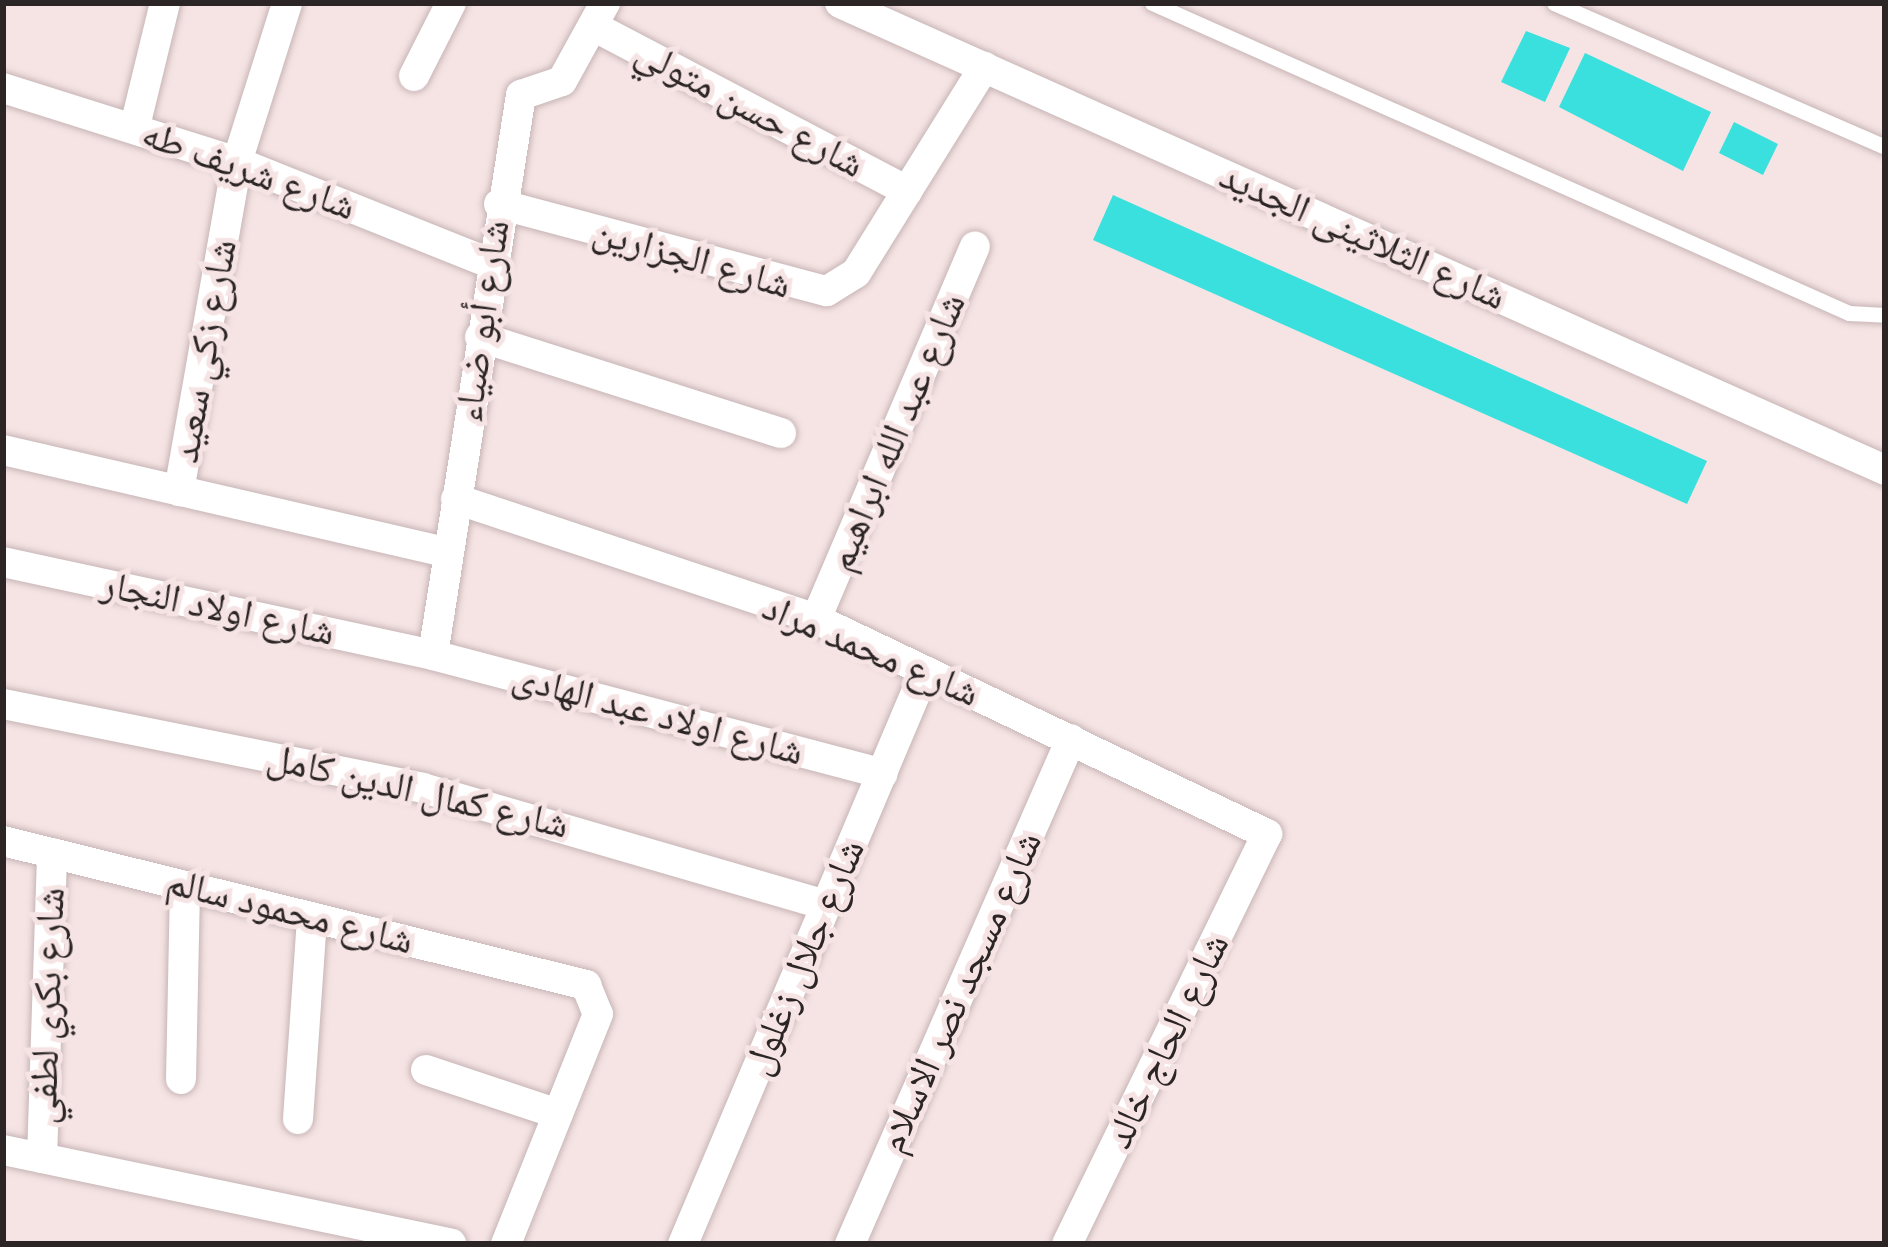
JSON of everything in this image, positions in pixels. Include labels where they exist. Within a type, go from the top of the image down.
[{"type":"street","points":[[135,126],[165,3]]},
{"type":"street","name":"شارع زكي سعيد","points":[[178,490],[237,162],[287,3]]},
{"type":"street","points":[[414,76],[451,3]]},
{"type":"street","name":"شارع الثلاثينى الجديد","points":[[840,3],[1885,470]]},
{"type":"street","name":"شارع حسن متولي","points":[[599,14],[908,191]]},
{"type":"street","name":"شارع أبو ضياء","points":[[434,655],[499,204],[521,95],[562,81],[599,14]]},
{"type":"street","name":"شارع الجزارين","points":[[499,204],[815,292],[856,273],[984,67]]},
{"type":"street","name":"شارع شريف طه","points":[[3,88],[237,162],[490,263]]},
{"type":"street","name":"شارع عبد الله ابراهيم","points":[[816,619],[975,246]]},
{"type":"street","points":[[480,337],[781,434]]},
{"type":"street","points":[[3,450],[448,553]]},
{"type":"street","name":"شارع محمد مراد","points":[[456,499],[816,619],[1071,739],[1268,839]]},
{"type":"street","name":"شارع اولاد النجار","points":[[3,562],[434,655]]},
{"type":"street","name":"شارع اولاد عبد الهادى","points":[[434,655],[882,774]]},
{"type":"street","name":"شارع جلال زغلول","points":[[683,1244],[925,670]]},
{"type":"street","name":"شارع كمال الدين كامل","points":[[3,704],[423,788],[826,905]]},
{"type":"street","name":"شارع مسجد نصر الاسلام","points":[[850,1244],[1071,739]]},
{"type":"street","name":"شارع الحاج خالد","points":[[1067,1244],[1268,839]]},
{"type":"street","name":"شارع محمود سالم","points":[[3,841],[577,981],[598,1014],[558,1114]]},
{"type":"street","name":"شارع بكري لطفي","points":[[42,1158],[52,853]]},
{"type":"street","points":[[181,1079],[185,886]]},
{"type":"street","points":[[298,1119],[312,917]]},
{"type":"street","points":[[426,1070],[558,1114],[506,1244]]},
{"type":"street","points":[[3,1150],[451,1244]]},
{"type":"lane","points":[[1153,3],[1849,314],[1885,315]]},
{"type":"lane","points":[[1554,3],[1885,148]]},
{"type":"building","points":[[1526,31],[1570,48],[1545,102],[1501,82]]},
{"type":"building","points":[[1585,53],[1711,112],[1683,171],[1559,107]]},
{"type":"building","points":[[1734,122],[1778,144],[1763,175],[1719,153]]},
{"type":"building","points":[[1113,195],[1707,461],[1687,504],[1093,240]]}]
